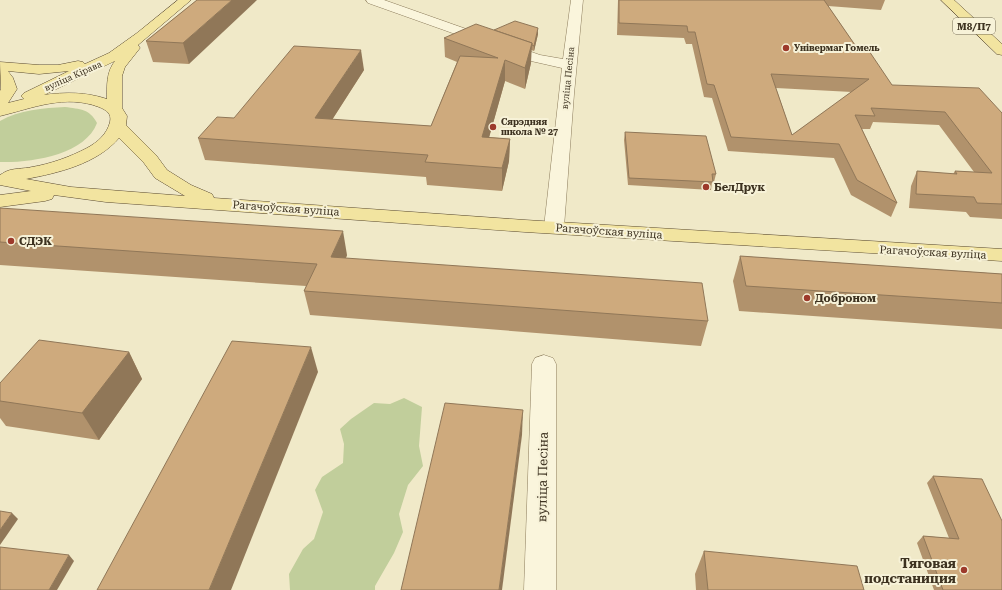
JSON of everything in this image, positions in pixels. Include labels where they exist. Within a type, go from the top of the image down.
[{"type":"main road","name":"вуліца Кірава","points":[[0,110],[104,62],[142,36],[185,0]]},
{"type":"main road","name":"М8/П7","points":[[947,0],[1002,51]]},
{"type":"main road","name":"вуліца Кірава","points":[[118,127],[119,117],[114,108],[115,76],[118,66],[142,36]]},
{"type":"main road","points":[[0,66],[34,70],[70,67],[89,61],[142,36]]},
{"type":"main road","points":[[0,66],[74,97]]},
{"type":"main road","points":[[0,70],[6,78],[8,89],[0,104]]},
{"type":"main road","points":[[0,110],[19,104],[47,99],[74,97],[98,100],[114,108]]},
{"type":"main road","points":[[3,182],[62,165],[83,157],[111,137],[118,127]]},
{"type":"main road","name":"Рагачоўская вуліца","points":[[118,127],[150,159],[161,174],[184,189],[217,203]]},
{"type":"main road","name":"Рагачоўская вуліца","points":[[3,182],[70,193],[554,228],[1002,255]]},
{"type":"main road","points":[[0,201],[70,193]]},
{"type":"street","points":[[372,0],[536,58],[569,65]]},
{"type":"street","name":"вуліца Песіна","points":[[554,228],[569,65],[577,0]]},
{"type":"street","name":"вуліца Песіна","points":[[540,590],[544,364]]},
{"type":"green space","points":[[65,107],[80,109],[88,112],[97,123],[91,134],[81,143],[69,150],[41,159],[0,162],[0,121],[23,112]]},
{"type":"green space","points":[[404,398],[422,407],[419,446],[423,466],[408,485],[399,514],[403,532],[394,553],[375,586],[375,590],[290,590],[289,574],[303,549],[314,539],[323,512],[315,490],[322,477],[343,463],[344,444],[340,429],[351,419],[374,403],[390,404]]},
{"type":"building","points":[[197,0],[232,0],[183,43],[146,41]]},
{"type":"building","points":[[619,0],[824,0],[855,45],[865,45],[892,85],[979,88],[1002,113],[1002,204],[977,203],[974,197],[916,194],[917,171],[957,174],[955,171],[992,173],[945,112],[871,108],[875,116],[855,115],[897,203],[857,180],[839,144],[731,137],[714,85],[707,84],[695,32],[688,32],[687,26],[619,23]],"holes":[[[771,74],[869,79],[792,135]]]},
{"type":"building","points":[[515,21],[538,28],[534,46],[532,43],[494,30]]},
{"type":"building","points":[[476,24],[532,43],[525,68],[505,60],[482,137],[510,139],[502,168],[425,162],[428,155],[198,138],[217,117],[234,118],[294,46],[361,50],[315,118],[431,126],[460,56],[498,58],[444,38]]},
{"type":"building","points":[[625,132],[706,136],[716,174],[712,174],[713,182],[629,178]]},
{"type":"building","points":[[0,208],[343,231],[331,257],[702,283],[708,321],[304,291],[317,264],[0,242]]},
{"type":"building","points":[[740,256],[1002,274],[1002,303],[746,286]]},
{"type":"building","points":[[39,340],[129,352],[82,413],[0,401],[0,383]]},
{"type":"building","points":[[232,341],[311,347],[209,590],[97,590]]},
{"type":"building","points":[[445,403],[523,410],[499,590],[401,590]]},
{"type":"building","points":[[933,476],[982,479],[1002,521],[1002,590],[943,590],[923,536],[959,539]]},
{"type":"building","points":[[0,511],[12,513],[0,530]]},
{"type":"building","points":[[0,547],[69,555],[49,590],[0,590]]},
{"type":"building","points":[[704,551],[857,566],[864,590],[708,590]]},
{"type":"place","name":"Універмаг Гомель","points":[[786,48]]},
{"type":"place","name":"Сярэдняя школа № 27","points":[[493,127]]},
{"type":"place","name":"БелДрук","points":[[706,187]]},
{"type":"place","name":"СДЭК","points":[[11,241]]},
{"type":"place","name":"Доброном","points":[[807,298]]},
{"type":"place","name":"Тяговая подстаниция","points":[[964,570]]}]
